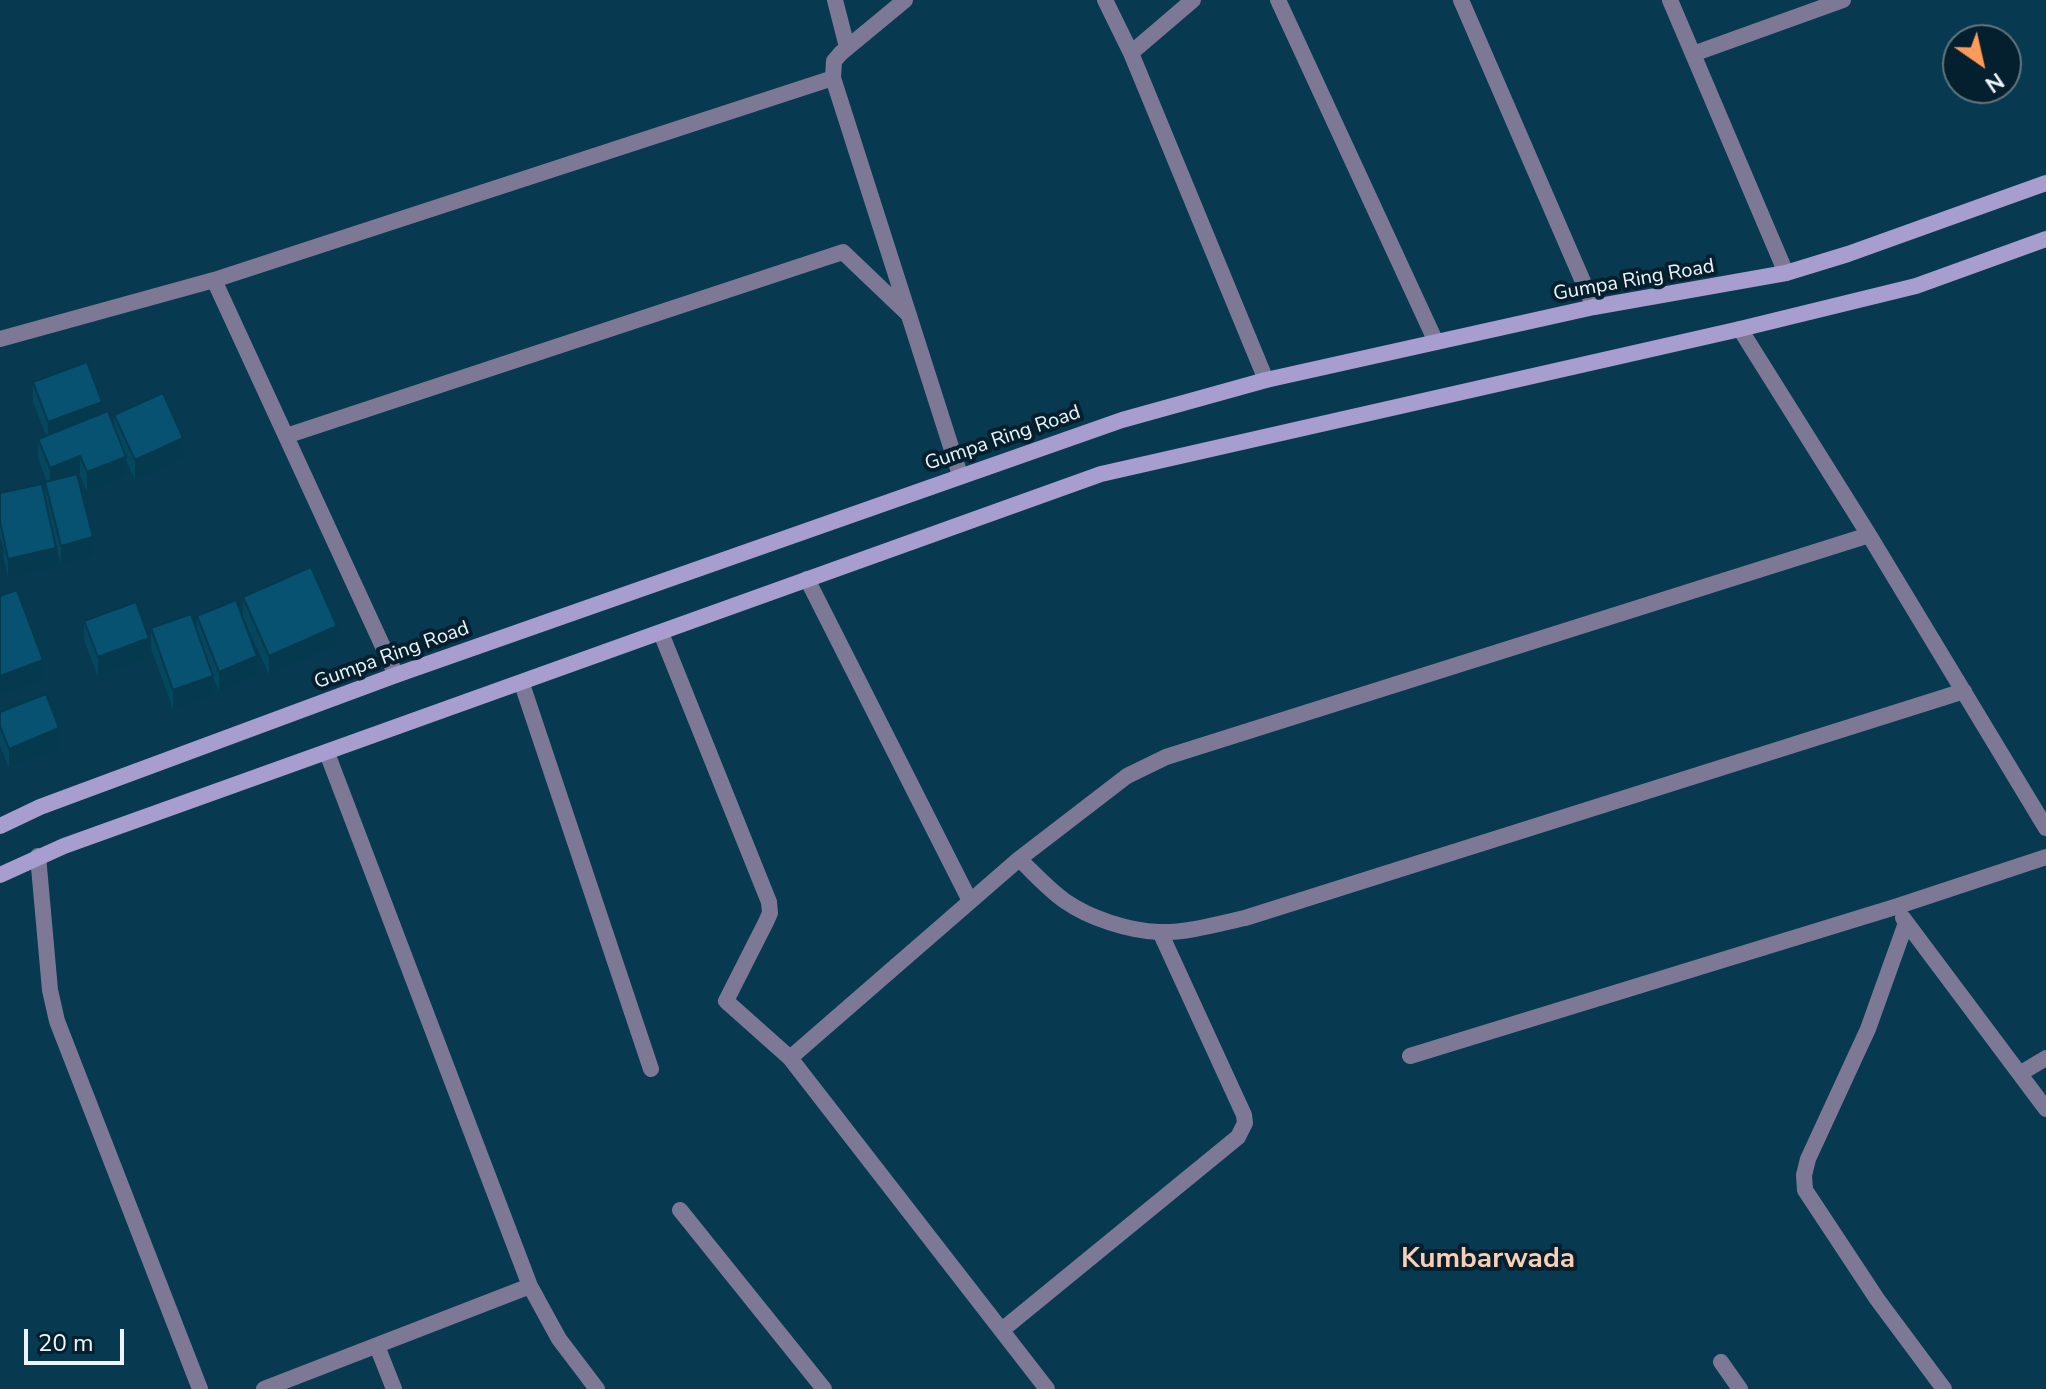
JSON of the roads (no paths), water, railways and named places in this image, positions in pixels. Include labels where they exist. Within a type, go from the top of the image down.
[{"type":"street","points":[[835,0],[847,47]]},
{"type":"street","points":[[905,0],[834,61],[833,78],[960,475]]},
{"type":"street","points":[[1105,0],[1131,53],[1266,380]]},
{"type":"street","points":[[1131,53],[1193,0]]},
{"type":"street","points":[[1278,0],[1436,342]]},
{"type":"street","points":[[1461,0],[1594,307]]},
{"type":"street","points":[[1670,0],[1786,273]]},
{"type":"street","points":[[1693,54],[1843,0]]},
{"type":"street","points":[[0,339],[214,280],[833,78]]},
{"type":"street","name":"Gumpa Ring Road","points":[[0,826],[40,807],[396,675],[1122,420],[1266,380],[1594,307],[1786,273],[2046,183]]},
{"type":"street","points":[[0,875],[38,856],[1101,474],[1916,286],[2046,239]]},
{"type":"street","points":[[286,436],[843,252],[909,315]]},
{"type":"street","points":[[214,280],[396,675]]},
{"type":"street","points":[[1740,329],[2046,828]]},
{"type":"street","points":[[790,1058],[1019,859],[1127,776],[1166,757],[1869,535]]},
{"type":"street","points":[[807,579],[970,901]]},
{"type":"street","points":[[661,633],[769,902],[770,913],[726,1001],[790,1058],[1047,1389]]},
{"type":"street","points":[[522,684],[651,1069]]},
{"type":"street","points":[[1019,859],[1063,900],[1084,913],[1132,927],[1160,932],[1245,918],[1964,691]]},
{"type":"street","points":[[327,753],[530,1286],[559,1339],[597,1389]]},
{"type":"street","points":[[38,856],[50,990],[57,1021],[200,1389]]},
{"type":"street","points":[[1410,1056],[1895,907],[2046,857]]},
{"type":"street","points":[[1895,907],[2046,1109]]},
{"type":"street","points":[[1906,923],[1868,1029],[1808,1159],[1804,1175],[1805,1190],[1877,1299],[1944,1389]]},
{"type":"street","points":[[1002,1330],[1243,1130],[1244,1115],[1160,932]]},
{"type":"street","points":[[2021,1073],[2046,1058]]},
{"type":"street","points":[[680,1210],[824,1389]]},
{"type":"street","points":[[264,1389],[530,1286]]},
{"type":"street","points":[[377,1346],[394,1389]]},
{"type":"street","points":[[1721,1362],[1740,1389]]},
{"type":"district","name":"Kumbarwada","points":[[1488,1260]]}]
